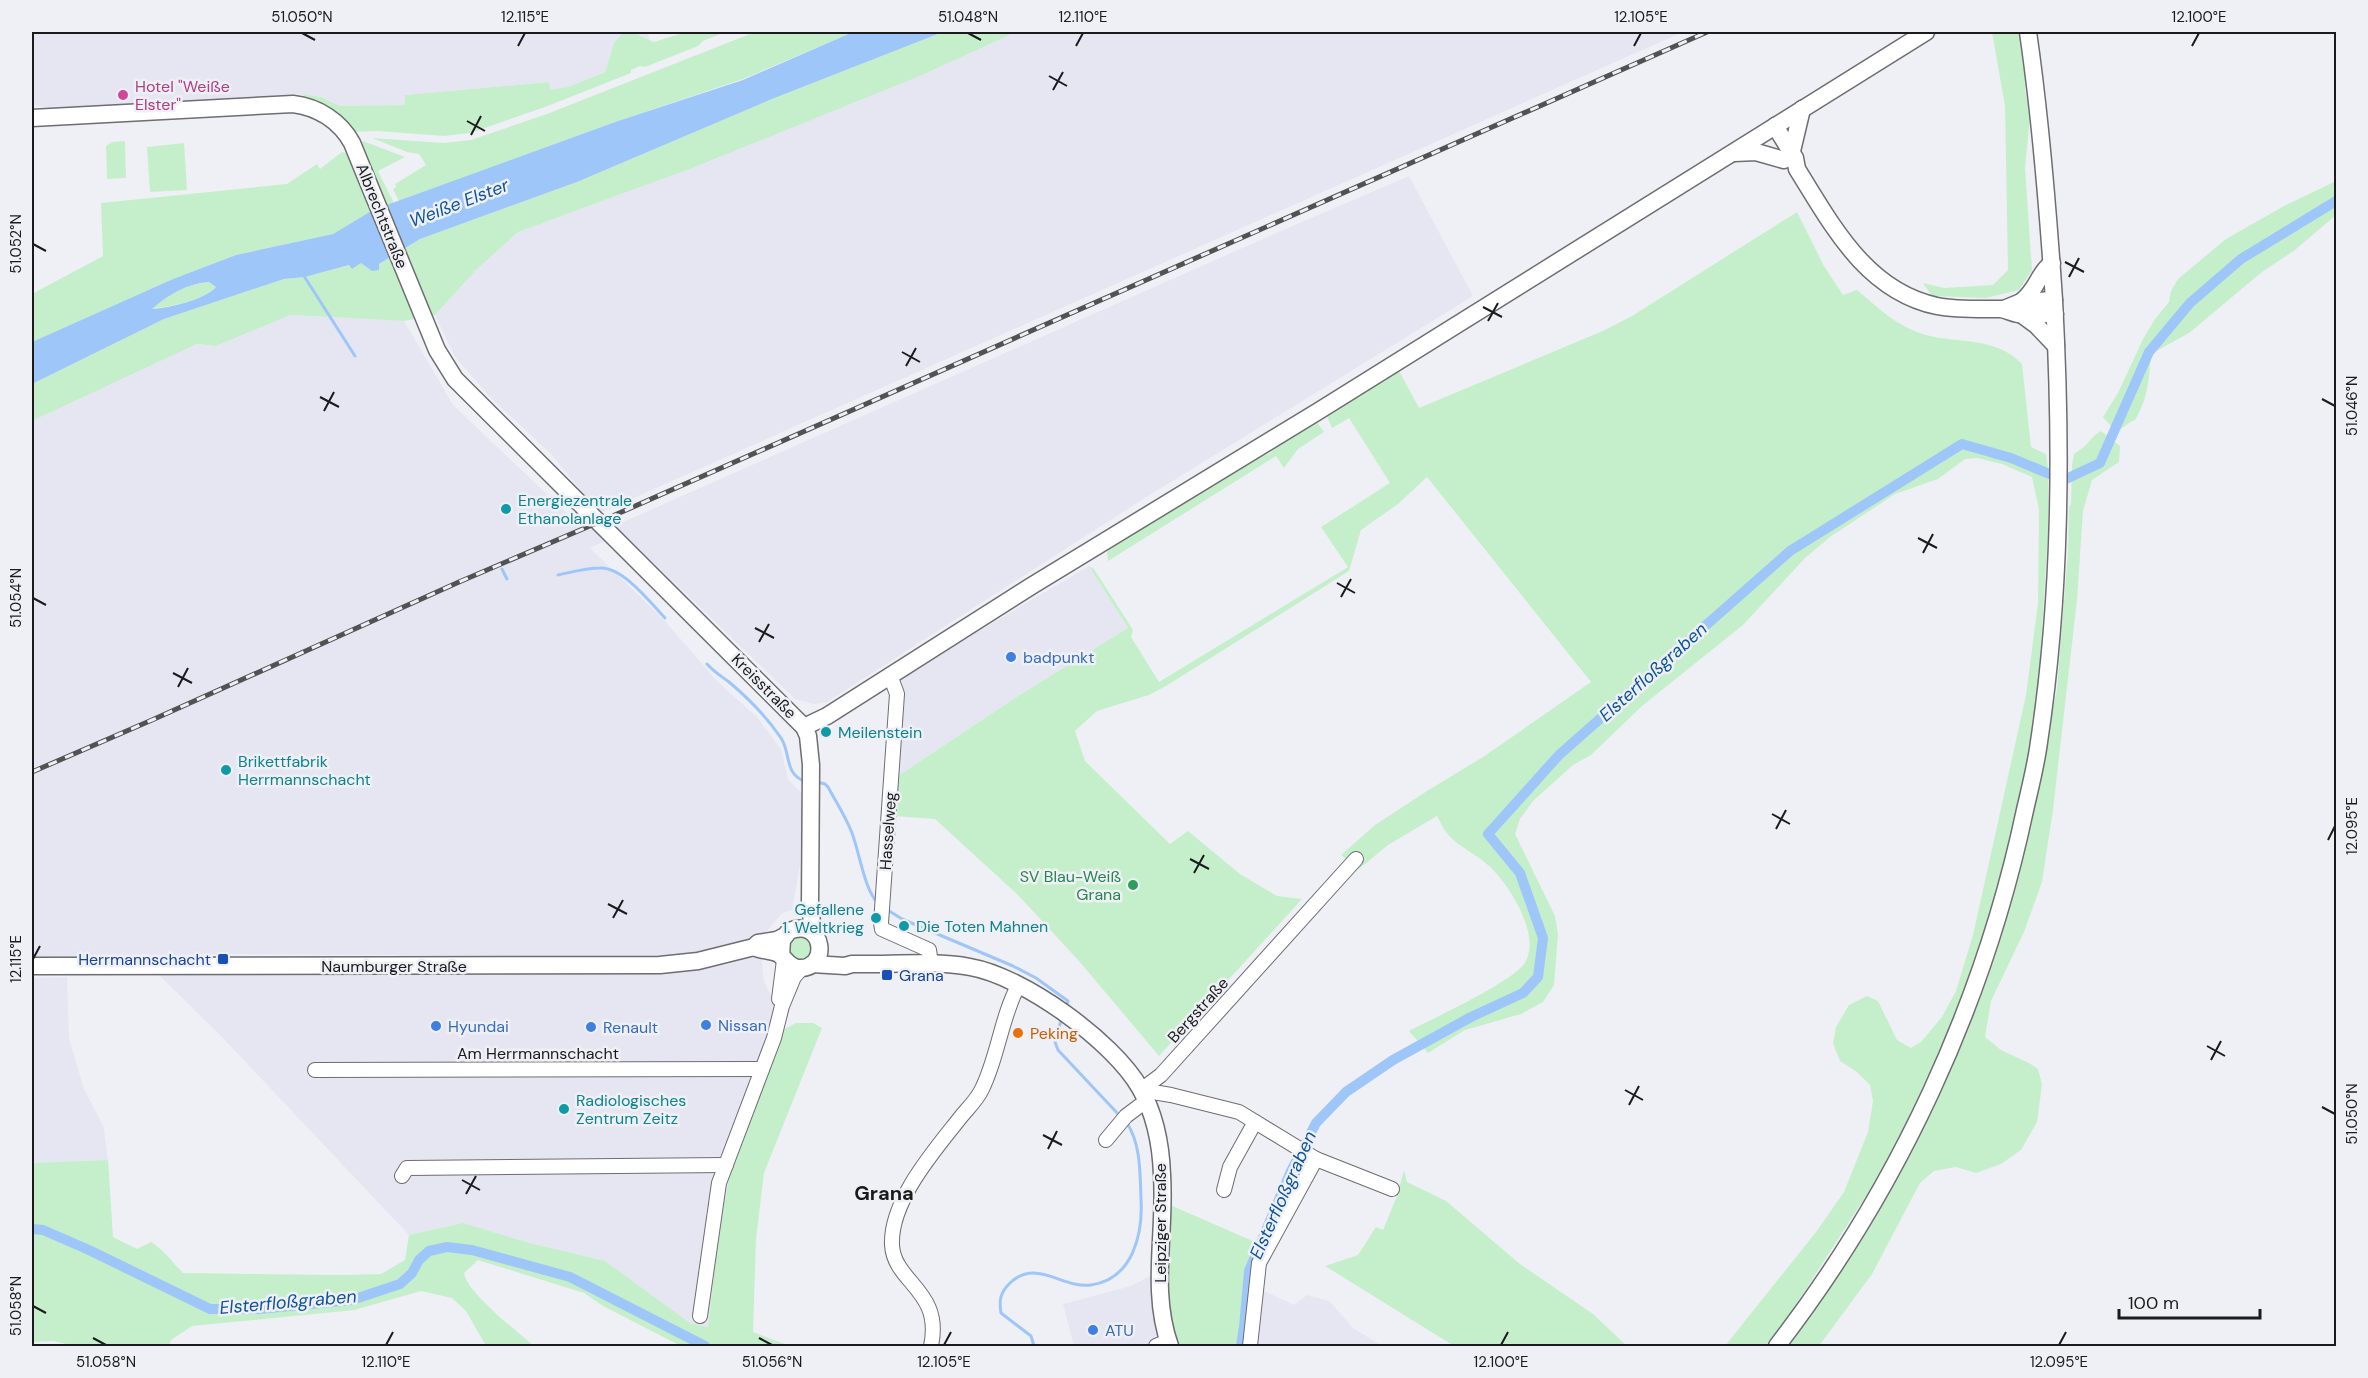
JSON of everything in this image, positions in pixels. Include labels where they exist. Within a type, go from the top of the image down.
[{"type":"main road","points":[[804,727],[827,716],[1926,32]]},
{"type":"main road","points":[[1777,1347],[1816,1293],[1876,1199],[1930,1095],[1955,1037],[1994,928],[2017,847],[2039,745],[2052,640],[2059,498],[2059,428],[2052,263],[2040,124],[2028,32]]},
{"type":"main road","name":"Albrechtstraße","points":[[32,117],[293,104],[314,109],[332,119],[345,132],[354,148],[442,362],[455,379],[622,545]]},
{"type":"main road","points":[[1791,160],[1802,109]]},
{"type":"main road","points":[[1771,129],[1843,242],[1858,260],[1890,287],[1935,306],[1966,309],[2054,307]]},
{"type":"main road","points":[[1733,153],[1756,152],[1791,160]]},
{"type":"main road","points":[[2021,308],[2037,286],[2043,269],[2052,263]]},
{"type":"main road","points":[[2021,308],[2056,346]]},
{"type":"main road","name":"Kreisstraße","points":[[622,545],[804,727],[810,751],[812,784],[810,904],[816,939]]},
{"type":"main road","name":"Kreisstraße","points":[[790,932],[810,904]]},
{"type":"main road","points":[[754,947],[776,952],[792,966],[807,966],[819,956],[816,939],[805,929],[790,932],[780,945],[783,958]]},
{"type":"main road","name":"Naumburger Straße","points":[[32,966],[660,965],[709,959],[754,947],[758,943],[777,940],[790,932]]},
{"type":"main road","name":"Leipziger Straße","points":[[816,939],[833,956],[852,964]]},
{"type":"main road","name":"Leipziger Straße","points":[[807,966],[931,962],[969,966],[990,972],[1056,1008],[1118,1058],[1144,1095],[1158,1140],[1163,1212],[1159,1284],[1164,1345]]},
{"type":"street","name":"Hasselweg","points":[[890,675],[897,694],[882,929],[928,950],[931,962]]},
{"type":"street","name":"Bergstraße","points":[[1144,1095],[1356,858]]},
{"type":"street","points":[[782,1006],[779,1002],[779,992],[783,958]]},
{"type":"street","points":[[700,1316],[718,1186],[774,1038],[782,1006],[794,977],[807,966]]},
{"type":"street","points":[[931,1347],[934,1331],[932,1315],[923,1296],[898,1264],[892,1247],[895,1223],[912,1184],[981,1091],[1018,986]]},
{"type":"street","name":"Am Herrmannschacht","points":[[315,1070],[762,1069]]},
{"type":"street","points":[[1106,1140],[1144,1095],[1171,1095],[1239,1112],[1307,1154],[1392,1189]]},
{"type":"street","points":[[1224,1190],[1230,1167],[1255,1122]]},
{"type":"street","points":[[1250,1347],[1259,1263],[1307,1154]]},
{"type":"street","points":[[402,1176],[407,1168],[726,1165]]},
{"type":"shaded area","points":[[32,32],[648,32],[649,39],[641,35],[614,43],[605,72],[568,87],[549,91],[548,82],[405,95],[405,105],[340,106],[321,97],[301,94],[54,109],[32,105]]},
{"type":"shaded area","points":[[1016,32],[1683,32],[600,513],[612,527],[1409,176],[1473,296],[1140,501],[827,702],[814,704],[795,699],[623,533],[590,548],[664,620],[718,682],[757,717],[781,749],[788,779],[802,794],[800,865],[792,910],[782,913],[762,937],[687,957],[227,954],[32,958],[32,421],[197,344],[216,346],[291,315],[404,321],[453,405],[574,520],[599,513],[551,454],[489,396],[455,357],[435,315],[476,270],[518,232],[695,167],[920,76]]},
{"type":"shaded area","points":[[1089,566],[1128,628],[1018,696],[898,776],[901,677]]},
{"type":"shaded area","points":[[761,955],[764,982],[774,1001],[787,1013],[783,1030],[732,1164],[719,1230],[708,1327],[690,1323],[604,1261],[530,1243],[463,1223],[409,1235],[221,1036],[157,973],[684,970],[728,964]]},
{"type":"shaded area","points":[[67,977],[69,1039],[84,1089],[104,1128],[108,1160],[32,1163],[32,978]]},
{"type":"shaded area","points":[[1166,1268],[1177,1346],[1074,1346],[1063,1304],[1131,1286]]},
{"type":"shaded area","points":[[1251,1285],[1294,1305],[1307,1295],[1329,1301],[1353,1328],[1382,1346],[1246,1346]]},
{"type":"green space","points":[[686,32],[725,32],[703,41],[698,46],[645,67],[640,66],[631,70],[631,73],[545,107],[470,133],[444,136],[377,131],[352,132],[325,106],[301,94],[321,97],[340,106],[405,105],[405,95],[549,82],[550,90],[568,87],[605,72],[614,43],[622,34],[635,33],[654,42]]},
{"type":"green space","points":[[755,32],[853,32],[743,79],[618,121],[399,201],[393,189],[396,187],[395,184],[426,165],[419,154],[407,152],[372,138],[444,143],[471,140],[547,114]]},
{"type":"green space","points":[[943,32],[1016,32],[920,76],[695,167],[518,232],[476,270],[435,315],[404,321],[291,315],[216,346],[197,344],[32,421],[32,384],[164,319],[284,279],[305,277],[361,262],[369,267],[379,264],[420,239],[577,182],[772,99]]},
{"type":"green space","points":[[1992,32],[2019,32],[2027,79],[2025,89],[2030,117],[2025,168],[2032,270],[2019,290],[1986,298],[1932,296],[1923,283],[1944,288],[1993,285],[2008,270],[2005,106]]},
{"type":"green space","points":[[125,141],[126,178],[107,179],[106,146],[112,142]]},
{"type":"green space","points":[[363,141],[405,157],[378,171],[394,203],[386,206],[358,143]]},
{"type":"green space","points":[[184,143],[187,190],[150,192],[147,147]]},
{"type":"green space","points":[[342,152],[352,160],[373,210],[333,234],[236,255],[173,279],[32,342],[32,294],[103,256],[101,203],[287,184],[317,164],[320,169]]},
{"type":"green space","points":[[2336,181],[2336,215],[2295,250],[2262,272],[2189,333],[2151,354],[2143,404],[2135,420],[2115,431],[2103,417],[2118,393],[2143,339],[2169,302],[2171,291],[2178,279],[2226,239],[2284,206]]},
{"type":"green space","points":[[1797,212],[1824,266],[1843,295],[1857,290],[1889,317],[1906,327],[1939,338],[1989,345],[2012,355],[2022,364],[2031,447],[2046,454],[2048,468],[2048,530],[2038,697],[2009,847],[1978,955],[1963,999],[1916,1109],[1878,1177],[1786,1320],[1765,1346],[1725,1346],[1816,1232],[1844,1192],[1868,1132],[1873,1101],[1870,1085],[1857,1072],[1840,1061],[1833,1043],[1836,1027],[1849,1005],[1867,996],[1878,1001],[1897,1040],[1911,1048],[1921,1042],[1942,1017],[1956,991],[1973,935],[2026,695],[2038,603],[2039,509],[2032,477],[2002,464],[1977,458],[1965,459],[1938,479],[1895,494],[1830,537],[1805,558],[1743,625],[1642,706],[1591,755],[1573,765],[1533,801],[1520,819],[1515,834],[1555,916],[1558,934],[1554,985],[1543,1002],[1521,1014],[1465,1030],[1428,1053],[1409,1031],[1504,981],[1524,964],[1529,953],[1529,940],[1527,926],[1521,912],[1497,874],[1450,837],[1437,816],[1388,845],[1359,869],[1341,855],[1375,825],[1483,757],[1591,682],[1427,477],[1398,504],[1361,530],[1349,571],[1166,686],[1149,695],[1097,711],[1075,731],[1085,761],[1170,844],[1188,831],[1240,874],[1277,896],[1302,899],[1159,1056],[1079,961],[1018,895],[935,819],[894,816],[898,776],[1018,696],[1128,628],[1089,566],[1094,569],[1133,630],[1131,637],[1159,682],[1348,567],[1321,527],[1390,483],[1349,418],[1332,428],[1326,414],[1398,369],[1419,408],[1605,330],[1632,316]]},
{"type":"green space","points":[[209,282],[216,287],[202,296],[150,309],[178,291]]},
{"type":"green space","points":[[1316,421],[1324,432],[1298,449],[1284,468],[1276,456],[1108,561],[1107,552],[1112,547],[1249,460],[1269,454],[1283,441]]},
{"type":"green space","points":[[2101,431],[2120,446],[2119,462],[2092,480],[2083,511],[2077,600],[2053,810],[2042,882],[2024,932],[1991,1001],[1985,1037],[2001,1050],[2038,1069],[2042,1084],[2037,1122],[2021,1150],[2001,1164],[1976,1173],[1956,1167],[1934,1171],[1920,1183],[1872,1274],[1819,1346],[1786,1346],[1818,1304],[1911,1145],[2039,775],[2057,689],[2068,552],[2072,465],[2074,454]]},
{"type":"green space","points":[[796,934],[812,939],[811,956],[801,962],[790,958],[787,941]]},
{"type":"green space","points":[[796,1023],[813,1023],[822,1028],[764,1173],[756,1239],[753,1332],[790,1346],[681,1346],[603,1306],[584,1293],[478,1260],[464,1273],[467,1281],[494,1312],[534,1346],[486,1346],[466,1311],[452,1298],[421,1291],[354,1310],[192,1326],[171,1340],[169,1346],[75,1346],[53,1341],[32,1342],[32,1163],[108,1160],[113,1237],[137,1249],[151,1242],[164,1252],[183,1273],[381,1274],[405,1260],[409,1235],[463,1223],[530,1243],[605,1261],[690,1323],[708,1327],[719,1230],[732,1164],[783,1030]]},
{"type":"green space","points":[[1404,1170],[1407,1182],[1446,1201],[1520,1264],[1593,1314],[1627,1346],[1454,1346],[1325,1266],[1358,1255],[1376,1227],[1383,1230],[1397,1196]]},
{"type":"green space","points":[[1170,1205],[1262,1245],[1246,1346],[1177,1346],[1166,1293]]},
{"type":"water","name":"Weiße Elster","points":[[853,32],[943,32],[772,99],[577,182],[420,239],[379,264],[379,270],[372,271],[361,263],[352,269],[349,265],[305,277],[284,279],[164,319],[32,384],[32,342],[173,279],[236,255],[333,234],[373,210],[618,121],[743,80]],"holes":[[[209,282],[216,287],[211,292],[195,299],[152,309],[171,294],[185,287]]]},
{"type":"waterway","name":"Elsterfloßgraben","points":[[1241,1346],[1249,1271],[1291,1171],[1316,1123],[1346,1092],[1393,1060],[1471,1017],[1523,993],[1538,977],[1543,938],[1520,873],[1488,834],[1559,755],[1790,551],[1962,444],[2011,458],[2064,480],[2100,463],[2149,352],[2190,303],[2241,259],[2336,201]]},
{"type":"waterway","points":[[304,276],[355,356]]},
{"type":"waterway","points":[[502,569],[507,579]]},
{"type":"waterway","points":[[558,575],[590,569],[609,569],[627,579],[665,618]]},
{"type":"waterway","points":[[707,664],[757,708],[770,723],[784,744],[793,773],[804,781]]},
{"type":"waterway","points":[[817,782],[828,787],[847,821],[869,890],[878,903]]},
{"type":"waterway","points":[[886,909],[902,919],[1036,978],[1068,1001],[1066,1008]]},
{"type":"waterway","points":[[1062,1017],[1055,1042],[1058,1050],[1120,1116]]},
{"type":"waterway","points":[[1034,1346],[1031,1336],[1001,1313],[1001,1297],[1009,1284],[1019,1276],[1029,1273],[1080,1285],[1091,1285],[1117,1274],[1133,1253],[1140,1226],[1140,1179],[1135,1140],[1127,1123]]},
{"type":"waterway","name":"Elsterfloßgraben","points":[[32,1229],[43,1230],[89,1250],[210,1309],[259,1309],[352,1300],[400,1284],[429,1251],[447,1247],[472,1250],[570,1277],[705,1346]]},
{"type":"railway","points":[[32,772],[1707,32]]},
{"type":"place","name":"Hotel \"Weiße Elster\"","points":[[123,95]]},
{"type":"place","name":"Energiezentrale Ethanolanlage","points":[[506,509]]},
{"type":"place","name":"badpunkt","points":[[1011,657]]},
{"type":"place","name":"Meilenstein","points":[[826,732]]},
{"type":"place","name":"Brikettfabrik Herrmannschacht","points":[[226,770]]},
{"type":"place","name":"SV Blau-Weiß Grana","points":[[1133,885]]},
{"type":"place","name":"Gefallene 1. Weltkrieg","points":[[876,918]]},
{"type":"place","name":"Die Toten Mahnen","points":[[904,926]]},
{"type":"place","name":"Herrmannschacht","points":[[223,959]]},
{"type":"place","name":"Grana","points":[[887,975]]},
{"type":"place","name":"Nissan","points":[[706,1025]]},
{"type":"place","name":"Hyundai","points":[[436,1026]]},
{"type":"place","name":"Renault","points":[[591,1027]]},
{"type":"place","name":"Peking","points":[[1018,1033]]},
{"type":"place","name":"Radiologisches Zentrum Zeitz","points":[[564,1109]]},
{"type":"place","name":"ATU","points":[[1093,1330]]},
{"type":"district","name":"Grana","points":[[884,1193]]}]
